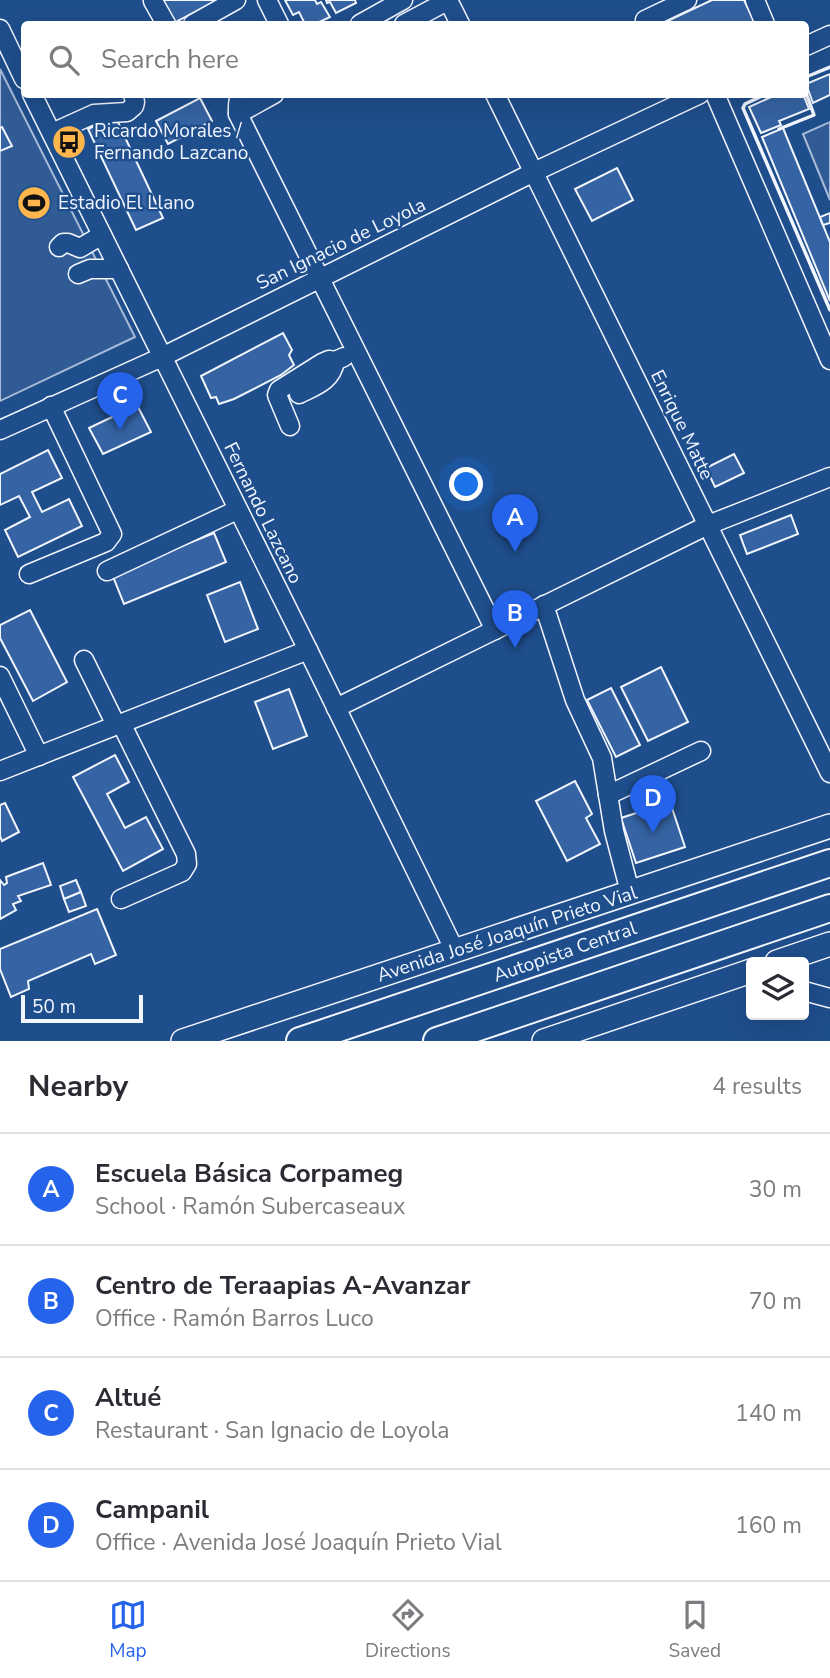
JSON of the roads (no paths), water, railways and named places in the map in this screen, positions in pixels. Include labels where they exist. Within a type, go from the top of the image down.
[{"type":"highway","name":"Autopista Central","points":[[300,1041],[830,863]]},
{"type":"highway","points":[[437,1041],[830,908]]},
{"type":"main road","name":"Avenida José Joaquín Prieto Vial","points":[[183,1041],[830,826]]},
{"type":"main road","points":[[792,957],[830,944]]},
{"type":"main road","points":[[544,1041],[746,974]]},
{"type":"street","points":[[198,21],[236,0]]},
{"type":"street","points":[[267,0],[278,21]]},
{"type":"street","points":[[365,21],[403,0]]},
{"type":"street","points":[[410,21],[448,0],[458,21]]},
{"type":"street","points":[[645,20],[687,0]]},
{"type":"street","points":[[755,0],[764,21]]},
{"type":"street","points":[[153,1],[164,21]]},
{"type":"street","points":[[0,29],[21,73]]},
{"type":"street","points":[[809,45],[830,35]]},
{"type":"street","name":"Fernando Lazcano","points":[[34,98],[456,951]]},
{"type":"street","points":[[52,133],[94,114],[127,112],[134,106],[134,98]]},
{"type":"street","name":"Enrique Matte","points":[[497,98],[830,773]]},
{"type":"street","name":"San Ignacio de Loyola","points":[[0,429],[162,357],[534,172],[691,98]]},
{"type":"street","points":[[717,98],[830,360]]},
{"type":"street","points":[[240,102],[320,278],[495,630]]},
{"type":"street","points":[[59,247],[68,243],[80,248],[102,235]]},
{"type":"street","points":[[78,274],[90,269],[119,270]]},
{"type":"street","points":[[290,426],[277,396],[279,390],[321,363],[335,361],[356,351]]},
{"type":"street","points":[[299,394],[330,377],[335,361]]},
{"type":"street","points":[[29,573],[106,542],[112,534],[51,406]]},
{"type":"street","points":[[337,708],[708,525],[830,477]]},
{"type":"street","points":[[107,571],[237,510]]},
{"type":"street","points":[[544,606],[575,700],[602,758],[614,831],[631,892]]},
{"type":"street","points":[[0,771],[308,650]]},
{"type":"street","points":[[84,660],[186,854],[187,864],[182,872],[121,899]]},
{"type":"street","points":[[0,676],[39,756]]},
{"type":"street","points":[[608,795],[701,751]]},
{"type":"street","points":[[809,992],[830,998]]},
{"type":"place","name":"Ricardo Morales / Fernando Lazcano","points":[[69,142]]},
{"type":"place","name":"Estadio El Llano","points":[[34,203]]},
{"type":"place","name":"Altué","points":[[120,430]]},
{"type":"place","name":"Escuela Básica Corpameg","points":[[515,552]]},
{"type":"place","name":"Centro de Teraapias A-Avanzar","points":[[515,648]]},
{"type":"place","name":"Campanil","points":[[653,833]]}]
